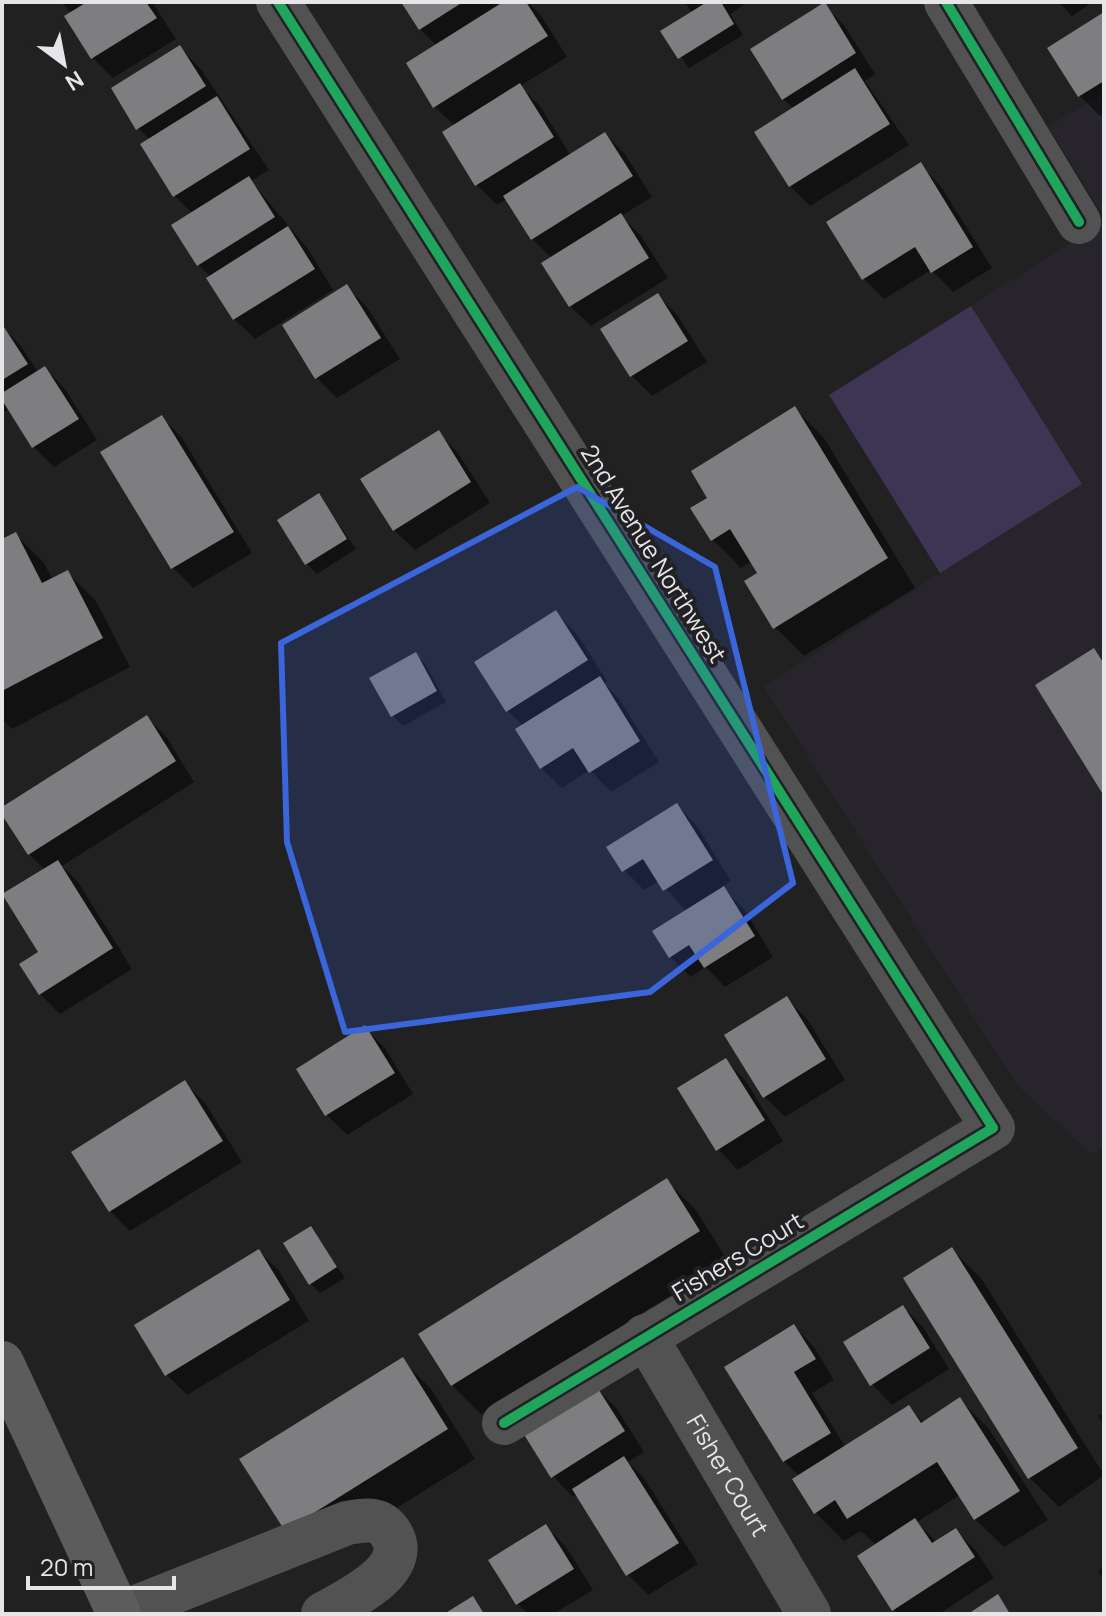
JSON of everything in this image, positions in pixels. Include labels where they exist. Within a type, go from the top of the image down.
[{"type":"main road","points":[[2,1363],[119,1614]]},
{"type":"street","name":"2nd Avenue Northwest","points":[[278,2],[993,1128]]},
{"type":"street","points":[[946,2],[1079,222]]},
{"type":"street","name":"Fishers Court","points":[[504,1423],[993,1128]]},
{"type":"street","name":"Fisher Court","points":[[645,1336],[809,1614]]},
{"type":"street","points":[[119,1614],[347,1523],[371,1518],[387,1527],[398,1545],[397,1558],[385,1573],[323,1614]]},
{"type":"highlighted area","points":[[577,487],[715,567],[793,883],[650,992],[345,1032],[287,842],[281,643]]},
{"type":"shaded area","points":[[1104,92],[1104,216],[1048,127]]},
{"type":"shaded area","points":[[1104,222],[1104,1146],[1091,1154],[1016,1084],[764,687],[940,573],[829,395]]},
{"type":"shaded area","points":[[971,306],[1082,484],[940,573],[829,395]]},
{"type":"building","points":[[87,2],[146,2],[157,18],[91,59],[64,16]]},
{"type":"building","points":[[401,2],[463,2],[419,30]]},
{"type":"building","points":[[503,2],[526,2],[548,36],[433,108],[406,63]]},
{"type":"building","points":[[707,2],[721,2],[734,24],[678,59],[660,31]]},
{"type":"building","points":[[825,2],[856,53],[782,100],[750,49]]},
{"type":"building","points":[[1104,12],[1104,81],[1078,97],[1047,48]]},
{"type":"building","points":[[180,45],[206,86],[136,130],[111,88]]},
{"type":"building","points":[[855,68],[890,124],[789,187],[754,132]]},
{"type":"building","points":[[520,83],[554,137],[475,186],[442,132]]},
{"type":"building","points":[[217,96],[250,149],[173,197],[140,144]]},
{"type":"building","points":[[605,132],[633,176],[531,240],[503,196]]},
{"type":"building","points":[[921,162],[973,247],[931,273],[915,247],[862,280],[826,222]]},
{"type":"building","points":[[249,176],[275,217],[197,266],[171,225]]},
{"type":"building","points":[[621,213],[649,258],[569,307],[541,263]]},
{"type":"building","points":[[288,226],[315,269],[233,320],[206,278]]},
{"type":"building","points":[[347,284],[381,338],[315,379],[282,325]]},
{"type":"building","points":[[658,293],[688,341],[630,377],[600,329]]},
{"type":"building","points":[[2,324],[28,364],[2,380]]},
{"type":"building","points":[[45,366],[79,419],[32,448],[2,400],[2,393]]},
{"type":"building","points":[[795,406],[888,558],[773,629],[744,581],[757,573],[730,529],[711,541],[690,508],[707,498],[691,471]]},
{"type":"building","points":[[162,415],[234,532],[171,569],[100,452]]},
{"type":"building","points":[[439,430],[471,482],[393,531],[360,479]]},
{"type":"building","points":[[319,493],[347,539],[305,565],[277,520]]},
{"type":"building","points":[[16,532],[42,583],[68,570],[103,638],[2,691],[2,539]]},
{"type":"building","points":[[556,610],[588,660],[506,712],[474,662]]},
{"type":"building","points":[[1094,648],[1104,664],[1104,796],[1035,685]]},
{"type":"building","points":[[416,652],[437,691],[391,717],[369,678]]},
{"type":"building","points":[[600,676],[640,741],[589,773],[573,748],[540,769],[515,729]]},
{"type":"building","points":[[147,715],[176,761],[28,855],[2,815],[2,807]]},
{"type":"building","points":[[677,803],[713,860],[663,891],[643,859],[622,872],[606,847]]},
{"type":"building","points":[[58,860],[113,948],[39,995],[19,964],[38,952],[2,894]]},
{"type":"building","points":[[724,886],[755,936],[704,968],[689,945],[669,958],[652,931]]},
{"type":"building","points":[[787,996],[826,1059],[763,1098],[724,1035]]},
{"type":"building","points":[[365,1025],[395,1073],[325,1116],[296,1069]]},
{"type":"building","points":[[726,1058],[765,1120],[716,1151],[677,1088]]},
{"type":"building","points":[[185,1080],[223,1141],[109,1212],[71,1152]]},
{"type":"building","points":[[667,1178],[700,1231],[451,1386],[418,1334]]},
{"type":"building","points":[[311,1226],[337,1267],[309,1285],[283,1243]]},
{"type":"building","points":[[952,1247],[1078,1448],[1028,1479],[903,1278]]},
{"type":"building","points":[[259,1249],[290,1300],[165,1376],[134,1325]]},
{"type":"building","points":[[903,1305],[930,1348],[870,1386],[843,1342]]},
{"type":"building","points":[[794,1324],[816,1359],[794,1372],[831,1433],[783,1462],[724,1367]]},
{"type":"building","points":[[403,1357],[448,1429],[285,1531],[239,1459]]},
{"type":"building","points":[[597,1387],[625,1431],[551,1478],[523,1433]]},
{"type":"building","points":[[960,1397],[1020,1491],[974,1520],[937,1462],[847,1519],[835,1500],[814,1514],[792,1479],[909,1405],[921,1423]]},
{"type":"building","points":[[624,1456],[679,1543],[626,1576],[572,1489]]},
{"type":"building","points":[[915,1518],[932,1543],[956,1528],[975,1557],[892,1611],[857,1556]]},
{"type":"building","points":[[546,1524],[574,1569],[516,1605],[488,1560]]},
{"type":"building","points":[[998,1594],[1010,1614],[972,1614],[971,1612]]},
{"type":"building","points":[[473,1596],[484,1614],[444,1614]]},
{"type":"cycle path","points":[[278,2],[993,1128],[504,1423]]},
{"type":"cycle path","points":[[946,2],[1079,222]]}]
